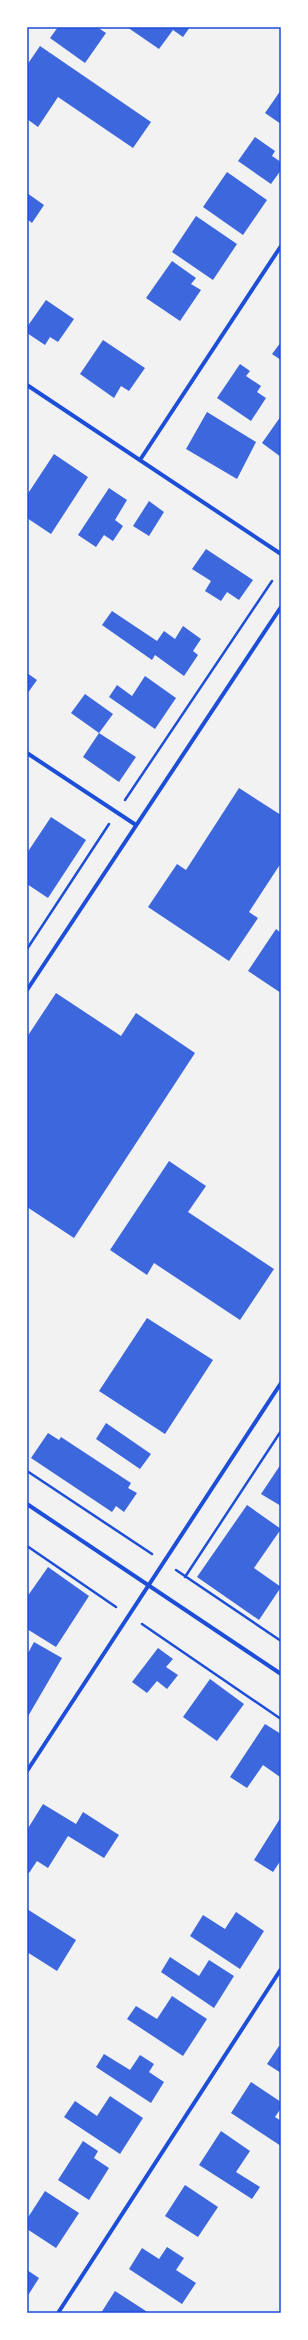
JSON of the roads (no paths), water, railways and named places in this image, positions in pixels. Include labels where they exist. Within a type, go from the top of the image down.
[{"type":"street","points":[[140,460],[281,246]]},
{"type":"street","points":[[27,385],[281,554]]},
{"type":"street","points":[[27,990],[281,607]]},
{"type":"street","points":[[27,753],[136,825]]},
{"type":"street","points":[[27,1771],[281,1383]]},
{"type":"street","points":[[27,1504],[281,1674]]},
{"type":"street","points":[[58,2313],[281,1969]]}]
